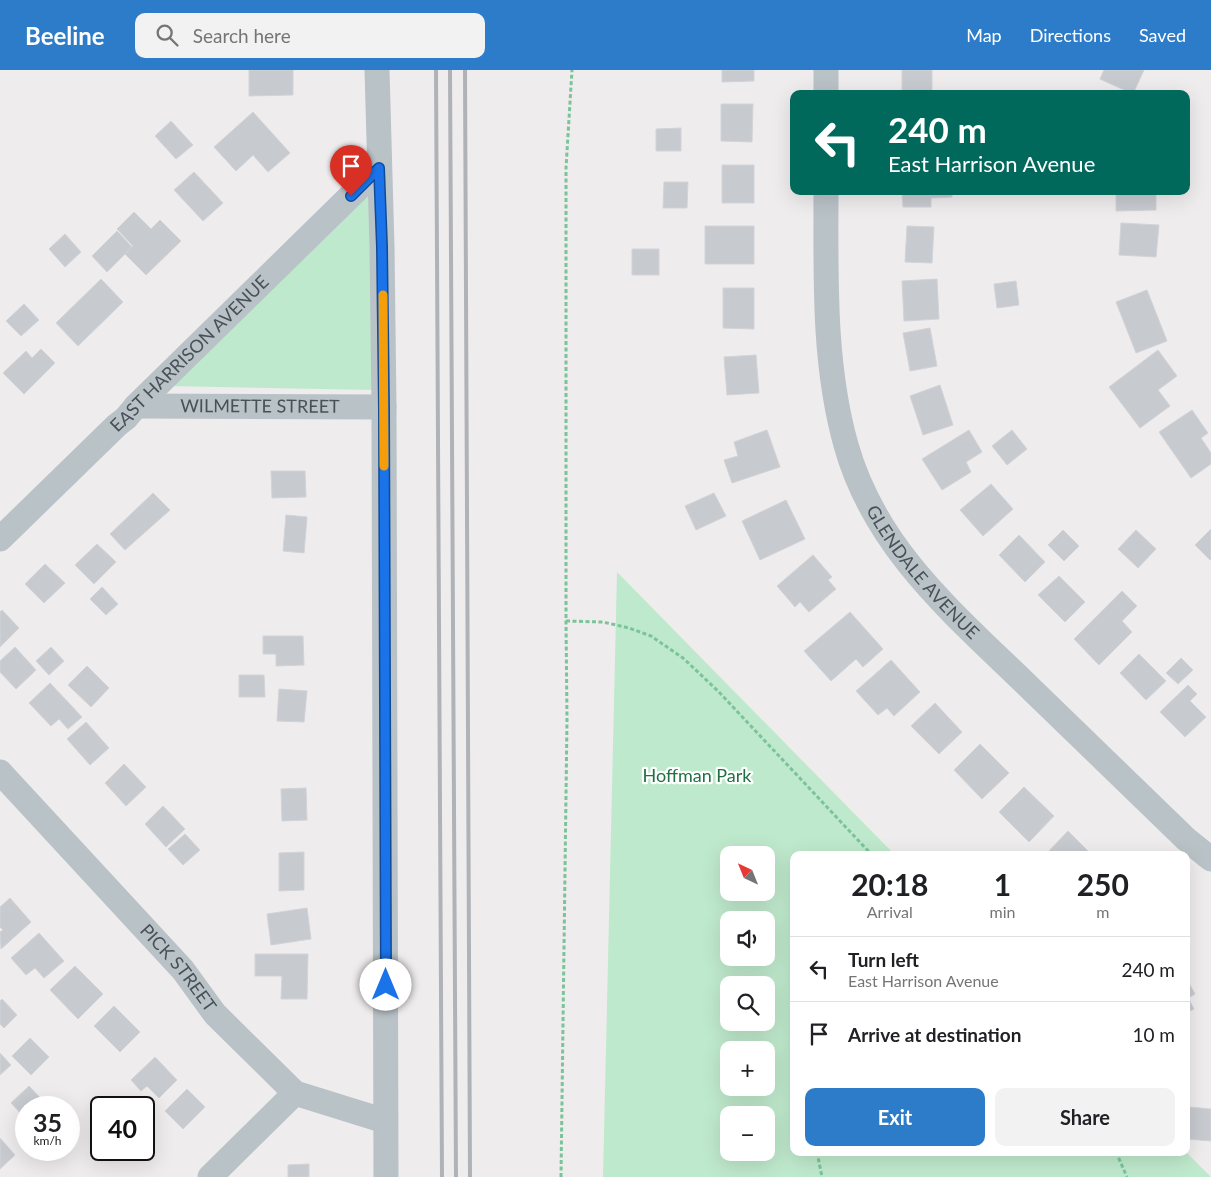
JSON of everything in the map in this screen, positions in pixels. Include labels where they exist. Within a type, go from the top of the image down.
[{"type":"street","points":[[378,70],[384,408],[386,1177]]},
{"type":"street","points":[[826,70],[826,90]]},
{"type":"street","name":"EAST HARRISON AVENUE","points":[[0,539],[110,431],[126,418],[136,406],[379,168]]},
{"type":"street","name":"GLENDALE AVENUE","points":[[826,195],[828,330],[836,408],[846,447],[858,481],[874,513],[893,544],[932,593],[1186,840],[1211,859]]},
{"type":"street","name":"WILMETTE STREET","points":[[136,406],[384,408]]},
{"type":"street","name":"PICK STREET","points":[[0,772],[183,970],[215,1014],[295,1093],[385,1121]]},
{"type":"street","points":[[210,1177],[295,1093]]},
{"type":"path","points":[[561,1177],[567,719],[566,168],[572,70]]},
{"type":"path","points":[[566,621],[603,622],[629,628],[651,636],[682,658],[718,691],[868,851]]},
{"type":"path","points":[[818,1156],[822,1177]]},
{"type":"path","points":[[1118,1156],[1127,1177]]},
{"type":"green space","points":[[374,183],[376,390],[166,386]]},
{"type":"green space","name":"Hoffman Park","points":[[617,572],[891,851],[790,851],[790,1156],[1190,1156],[1211,1177],[603,1177]]},
{"type":"building","points":[[249,70],[293,70],[293,95],[249,96]]},
{"type":"building","points":[[722,70],[754,70],[754,81],[722,82]]},
{"type":"building","points":[[902,70],[932,70],[932,90],[902,90]]},
{"type":"building","points":[[1104,70],[1144,70],[1135,90],[1124,90],[1100,79]]},
{"type":"building","points":[[721,104],[753,104],[752,142],[721,141]]},
{"type":"building","points":[[253,112],[290,153],[268,172],[253,155],[236,171],[214,147]]},
{"type":"building","points":[[171,121],[193,145],[176,159],[155,136]]},
{"type":"building","points":[[681,128],[681,151],[656,151],[656,129]]},
{"type":"building","points":[[722,165],[754,165],[754,203],[722,203]]},
{"type":"building","points":[[194,172],[223,203],[203,221],[174,190]]},
{"type":"building","points":[[664,182],[688,182],[687,208],[663,208]]},
{"type":"building","points":[[902,195],[952,195],[952,197],[931,198],[931,207],[903,207]]},
{"type":"building","points":[[1116,195],[1156,195],[1156,210],[1116,211]]},
{"type":"building","points":[[134,212],[151,229],[160,220],[181,241],[146,275],[125,254],[133,246],[117,229]]},
{"type":"building","points":[[1121,223],[1159,225],[1156,257],[1119,255]]},
{"type":"building","points":[[705,226],[754,226],[754,264],[705,264]]},
{"type":"building","points":[[907,226],[934,227],[932,263],[905,262]]},
{"type":"building","points":[[117,231],[132,247],[107,272],[92,256]]},
{"type":"building","points":[[65,234],[81,252],[65,267],[49,249]]},
{"type":"building","points":[[632,249],[659,249],[659,275],[632,275]]},
{"type":"building","points":[[101,279],[123,302],[78,346],[56,323]]},
{"type":"building","points":[[937,279],[939,319],[904,321],[902,281]]},
{"type":"building","points":[[1016,281],[1019,305],[997,308],[994,284]]},
{"type":"building","points":[[723,288],[754,288],[754,329],[723,328]]},
{"type":"building","points":[[1147,290],[1167,341],[1136,353],[1116,302]]},
{"type":"building","points":[[24,304],[39,320],[21,336],[6,321]]},
{"type":"building","points":[[930,328],[937,366],[910,371],[903,333]]},
{"type":"building","points":[[41,349],[55,363],[24,394],[3,373],[26,351],[32,358]]},
{"type":"building","points":[[1158,350],[1177,376],[1158,390],[1170,406],[1140,428],[1109,387]]},
{"type":"building","points":[[756,355],[759,393],[727,395],[724,357]]},
{"type":"building","points":[[940,385],[953,425],[923,435],[910,396]]},
{"type":"building","points":[[1192,410],[1208,433],[1201,438],[1211,453],[1211,464],[1191,478],[1159,432]]},
{"type":"building","points":[[767,430],[780,467],[732,483],[724,460],[738,456],[734,442]]},
{"type":"building","points":[[969,430],[982,452],[966,462],[971,472],[942,490],[922,459]]},
{"type":"building","points":[[1012,430],[1027,449],[1007,465],[992,446]]},
{"type":"building","points":[[271,471],[305,471],[306,497],[272,498]]},
{"type":"building","points":[[991,484],[1013,509],[983,536],[960,510]]},
{"type":"building","points":[[153,493],[170,510],[125,550],[110,534]]},
{"type":"building","points":[[714,493],[726,516],[696,530],[685,506]]},
{"type":"building","points":[[786,500],[805,539],[760,560],[742,521]]},
{"type":"building","points":[[286,515],[307,517],[304,553],[283,551]]},
{"type":"building","points":[[1211,529],[1211,559],[1210,560],[1195,545]]},
{"type":"building","points":[[1063,530],[1079,546],[1064,561],[1048,545]]},
{"type":"building","points":[[1136,530],[1156,549],[1138,568],[1118,549]]},
{"type":"building","points":[[1019,535],[1045,562],[1025,582],[999,555]]},
{"type":"building","points":[[97,544],[116,562],[94,584],[75,565]]},
{"type":"building","points":[[813,555],[832,577],[828,580],[836,589],[809,612],[800,602],[795,607],[777,586]]},
{"type":"building","points":[[45,564],[65,583],[44,603],[25,584]]},
{"type":"building","points":[[1059,576],[1085,602],[1065,622],[1038,595]]},
{"type":"building","points":[[102,587],[118,604],[106,615],[90,599]]},
{"type":"building","points":[[1122,591],[1137,606],[1122,621],[1132,632],[1099,665],[1074,639]]},
{"type":"building","points":[[2,610],[19,628],[0,647],[0,612]]},
{"type":"building","points":[[850,612],[883,649],[863,667],[856,659],[831,681],[804,651]]},
{"type":"building","points":[[263,636],[303,636],[304,665],[276,666],[276,654],[263,654]]},
{"type":"building","points":[[15,647],[36,670],[16,689],[0,672],[0,661]]},
{"type":"building","points":[[51,647],[64,661],[49,675],[36,661]]},
{"type":"building","points":[[1139,654],[1166,681],[1146,700],[1120,673]]},
{"type":"building","points":[[1181,658],[1193,670],[1178,684],[1166,673]]},
{"type":"building","points":[[891,660],[920,692],[894,716],[887,708],[878,715],[856,691]]},
{"type":"building","points":[[87,666],[109,688],[91,707],[68,685]]},
{"type":"building","points":[[239,675],[264,675],[265,697],[239,697]]},
{"type":"building","points":[[50,683],[82,717],[68,729],[59,719],[51,726],[29,703]]},
{"type":"building","points":[[1188,685],[1197,694],[1190,701],[1206,717],[1185,737],[1160,712]]},
{"type":"building","points":[[279,689],[307,691],[304,722],[277,721]]},
{"type":"building","points":[[935,703],[962,732],[939,754],[911,726]]},
{"type":"building","points":[[86,722],[109,748],[90,765],[67,739]]},
{"type":"building","points":[[980,744],[1009,773],[982,799],[954,770]]},
{"type":"building","points":[[124,764],[146,787],[126,806],[105,783]]},
{"type":"building","points":[[1024,787],[1054,816],[1029,842],[999,812]]},
{"type":"building","points":[[306,788],[307,820],[282,821],[281,789]]},
{"type":"building","points":[[163,806],[185,829],[166,847],[145,824]]},
{"type":"building","points":[[1068,831],[1088,851],[1049,851]]},
{"type":"building","points":[[185,834],[200,850],[183,865],[168,849]]},
{"type":"building","points":[[304,852],[304,890],[279,891],[279,853]]},
{"type":"building","points":[[10,898],[31,922],[1,949],[0,932],[3,930],[0,927],[0,907]]},
{"type":"building","points":[[307,908],[311,939],[271,945],[267,914]]},
{"type":"building","points":[[39,933],[64,961],[44,978],[35,968],[26,975],[11,958]]},
{"type":"building","points":[[255,954],[308,954],[307,999],[281,999],[282,976],[255,976]]},
{"type":"building","points":[[75,966],[103,994],[78,1019],[50,990]]},
{"type":"building","points":[[1190,985],[1195,994],[1190,997]]},
{"type":"building","points":[[2,999],[17,1015],[4,1028],[0,1024],[0,1001]]},
{"type":"building","points":[[1190,1002],[1194,1009],[1190,1011]]},
{"type":"building","points":[[114,1006],[140,1032],[120,1052],[94,1026]]},
{"type":"building","points":[[30,1038],[49,1057],[31,1075],[12,1056]]},
{"type":"building","points":[[0,1053],[11,1065],[0,1075]]},
{"type":"building","points":[[155,1057],[177,1080],[159,1098],[147,1086],[141,1091],[131,1080]]},
{"type":"building","points":[[29,1086],[38,1096],[18,1096]]},
{"type":"building","points":[[187,1089],[205,1107],[183,1129],[165,1111]]},
{"type":"building","points":[[15,1099],[15,1107],[11,1103]]},
{"type":"building","points":[[1190,1107],[1211,1109],[1211,1141],[1190,1139]]},
{"type":"building","points":[[0,1138],[15,1155],[0,1169]]},
{"type":"building","points":[[309,1164],[309,1177],[288,1177],[288,1165]]},
{"type":"railway","points":[[436,70],[442,1177]]},
{"type":"railway","points":[[450,70],[456,1177]]},
{"type":"railway","points":[[465,70],[470,1177]]},
{"type":"slow traffic","points":[[383,295],[384,466]]},
{"type":"route","points":[[351,196],[379,168],[384,408],[386,985]]}]
